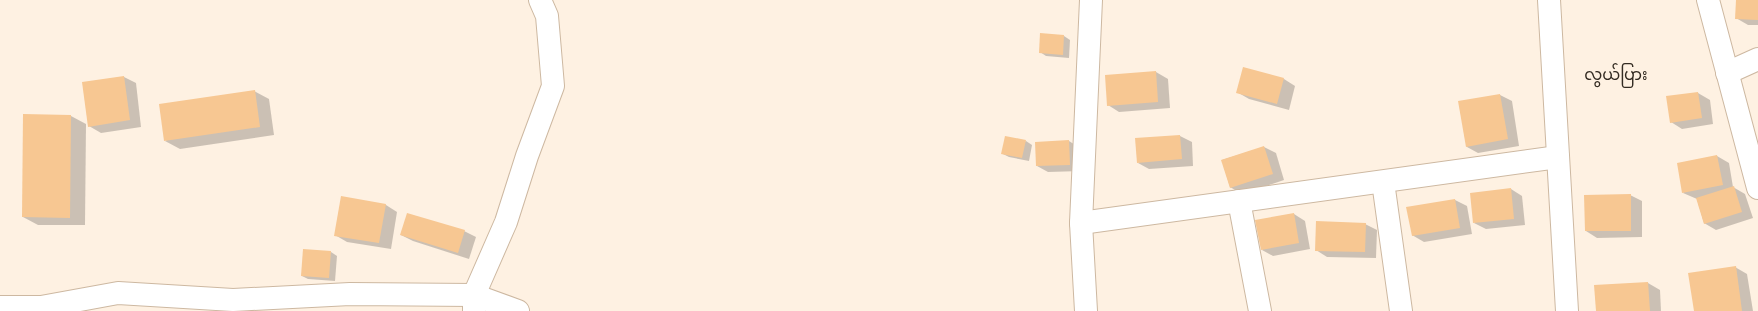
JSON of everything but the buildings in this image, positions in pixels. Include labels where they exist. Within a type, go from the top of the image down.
[{"type":"street","points":[[474,303],[506,222],[527,156],[553,86],[547,16],[540,0]]},
{"type":"street","points":[[1086,311],[1081,223],[1091,0]]},
{"type":"street","points":[[1549,0],[1567,311]]},
{"type":"street","points":[[1708,0],[1758,188]]},
{"type":"street","points":[[1727,73],[1758,59]]},
{"type":"street","points":[[1081,223],[1558,157]]},
{"type":"street","points":[[1383,182],[1401,311]]},
{"type":"street","points":[[1239,201],[1260,311]]},
{"type":"street","points":[[0,307],[40,307],[113,302],[234,305],[350,294],[474,303],[518,311]]},
{"type":"district","name":"လွယ်ပြား","points":[[1616,74]]}]
